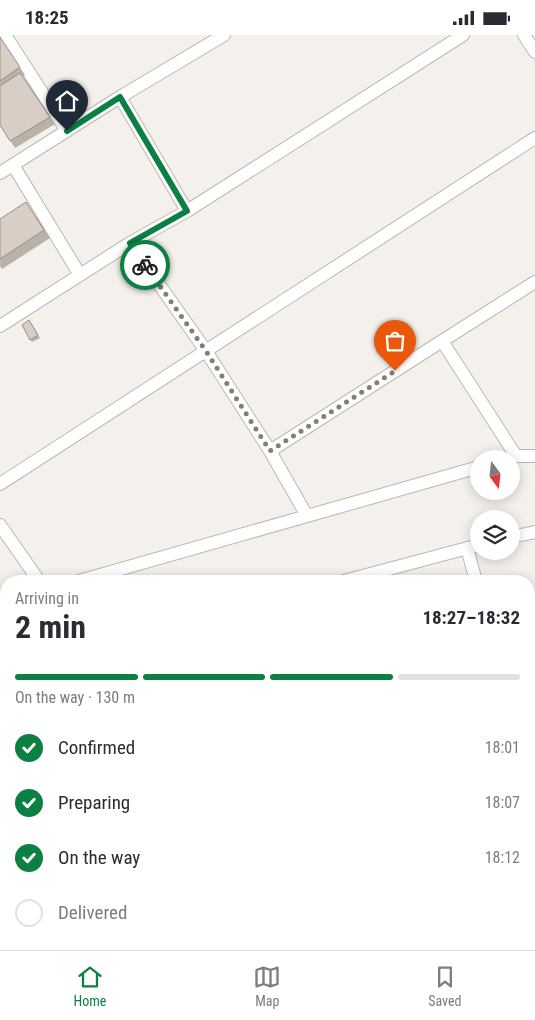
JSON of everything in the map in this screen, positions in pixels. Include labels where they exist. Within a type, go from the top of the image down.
[{"type":"street","points":[[5,35],[67,131]]},
{"type":"street","points":[[0,173],[120,97],[224,35]]},
{"type":"street","points":[[0,326],[130,243],[187,211],[462,35]]},
{"type":"street","points":[[524,35],[535,52]]},
{"type":"street","points":[[120,97],[187,211]]},
{"type":"street","points":[[0,484],[535,138]]},
{"type":"street","points":[[13,165],[80,275]]},
{"type":"street","points":[[130,243],[206,351],[270,451],[307,516]]},
{"type":"street","points":[[270,451],[535,281]]},
{"type":"street","points":[[442,341],[507,450]]},
{"type":"street","points":[[520,457],[535,456]]},
{"type":"street","points":[[100,575],[470,470]]},
{"type":"street","points":[[0,525],[35,575]]},
{"type":"street","points":[[520,535],[535,531]]},
{"type":"street","points":[[390,575],[470,548]]},
{"type":"street","points":[[474,560],[475,575]]},
{"type":"building","points":[[0,37],[20,67],[0,81]]},
{"type":"building","points":[[20,73],[50,117],[10,141],[0,125],[0,86]]},
{"type":"building","points":[[26,202],[44,230],[0,259],[0,219]]},
{"type":"building","points":[[29,320],[38,335],[30,340],[22,325]]},
{"type":"way so far","points":[[145,265],[206,351],[270,451],[395,371]]},
{"type":"route","points":[[67,131],[120,97],[187,211],[130,243],[145,265]]}]
